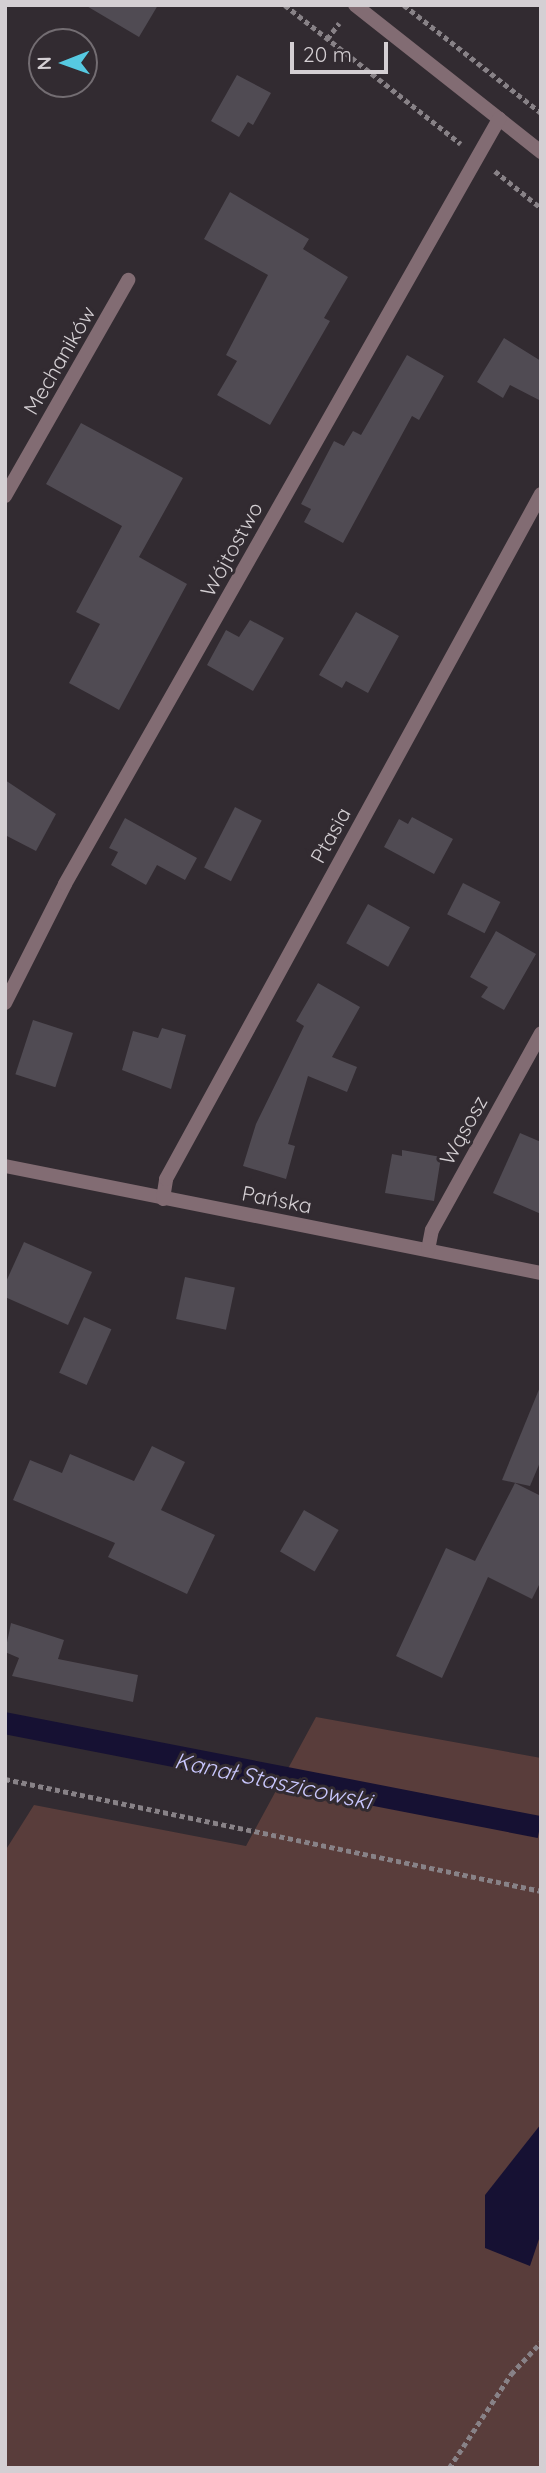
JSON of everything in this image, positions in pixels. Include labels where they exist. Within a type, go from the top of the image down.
[{"type":"street","points":[[355,5],[541,152]]},
{"type":"street","name":"Wójtostwo","points":[[5,1003],[65,884],[499,119]]},
{"type":"street","name":"Mechaników","points":[[5,496],[128,280]]},
{"type":"street","name":"Ptasia","points":[[163,1199],[166,1179],[541,494]]},
{"type":"street","name":"Wąsosz","points":[[428,1250],[432,1230],[541,1033]]},
{"type":"street","name":"Pańska","points":[[5,1167],[541,1273]]},
{"type":"path","points":[[285,5],[541,208]]},
{"type":"path","points":[[404,5],[541,113]]},
{"type":"path","points":[[5,1779],[541,1891]]},
{"type":"path","points":[[449,2468],[511,2374],[541,2342]]},
{"type":"shaded area","points":[[316,1717],[541,1758],[541,2468],[5,2468],[5,1851],[34,1805],[246,1846]]},
{"type":"water","name":"Kanał Staszicowski","points":[[5,1712],[541,1816],[538,1838],[5,1734]]},
{"type":"water","points":[[541,2124],[541,2233],[530,2266],[485,2248],[485,2195]]},
{"type":"building","points":[[85,5],[158,5],[139,37]]},
{"type":"building","points":[[237,75],[271,93],[253,125],[248,122],[239,137],[211,121]]},
{"type":"building","points":[[230,192],[309,239],[303,249],[348,277],[324,318],[330,321],[270,425],[217,395],[237,361],[226,355],[268,275],[204,239]]},
{"type":"building","points":[[504,338],[541,361],[541,401],[510,385],[503,398],[477,382]]},
{"type":"building","points":[[407,355],[444,376],[419,420],[412,416],[343,543],[304,522],[311,509],[301,504],[334,441],[344,446],[353,431],[361,435]]},
{"type":"building","points":[[81,423],[183,478],[139,557],[187,584],[119,710],[69,683],[100,624],[76,612],[122,526],[46,484]]},
{"type":"building","points":[[356,612],[399,636],[368,693],[346,681],[342,688],[319,675]]},
{"type":"building","points":[[250,620],[284,638],[253,691],[207,665],[226,630],[239,637]]},
{"type":"building","points":[[5,780],[56,814],[36,851],[5,835]]},
{"type":"building","points":[[235,807],[262,821],[231,881],[204,868]]},
{"type":"building","points":[[412,817],[453,839],[434,874],[384,847],[399,819],[408,824]]},
{"type":"building","points":[[125,818],[197,858],[185,880],[157,865],[146,885],[111,865],[118,852],[109,848]]},
{"type":"building","points":[[463,883],[500,902],[485,933],[447,914]]},
{"type":"building","points":[[368,904],[410,927],[388,967],[346,943]]},
{"type":"building","points":[[496,931],[536,954],[504,1010],[481,997],[488,987],[470,977]]},
{"type":"building","points":[[318,983],[360,1007],[332,1057],[357,1067],[347,1092],[308,1076],[288,1144],[295,1146],[286,1179],[243,1166],[256,1124],[304,1026],[296,1021]]},
{"type":"building","points":[[33,1020],[73,1033],[55,1087],[15,1074]]},
{"type":"building","points":[[162,1028],[186,1035],[171,1089],[122,1070],[133,1031],[158,1038]]},
{"type":"building","points":[[520,1133],[541,1142],[541,1214],[493,1193]]},
{"type":"building","points":[[402,1150],[441,1157],[434,1201],[385,1193],[392,1154],[402,1156]]},
{"type":"building","points":[[24,1242],[92,1272],[68,1325],[5,1297],[5,1284]]},
{"type":"building","points":[[185,1277],[235,1288],[226,1330],[176,1319]]},
{"type":"building","points":[[84,1317],[111,1329],[87,1385],[59,1373]]},
{"type":"building","points":[[540,1387],[541,1460],[530,1486],[502,1480]]},
{"type":"building","points":[[152,1446],[185,1462],[161,1510],[215,1535],[187,1594],[108,1557],[115,1543],[13,1500],[30,1460],[62,1473],[70,1454],[134,1481]]},
{"type":"building","points":[[515,1483],[541,1496],[541,1581],[532,1599],[488,1577],[442,1678],[396,1656],[446,1548],[475,1561]]},
{"type":"building","points":[[304,1510],[339,1530],[315,1572],[280,1552]]},
{"type":"building","points":[[11,1623],[64,1640],[58,1659],[138,1675],[133,1702],[12,1676],[19,1658],[5,1652]]}]
